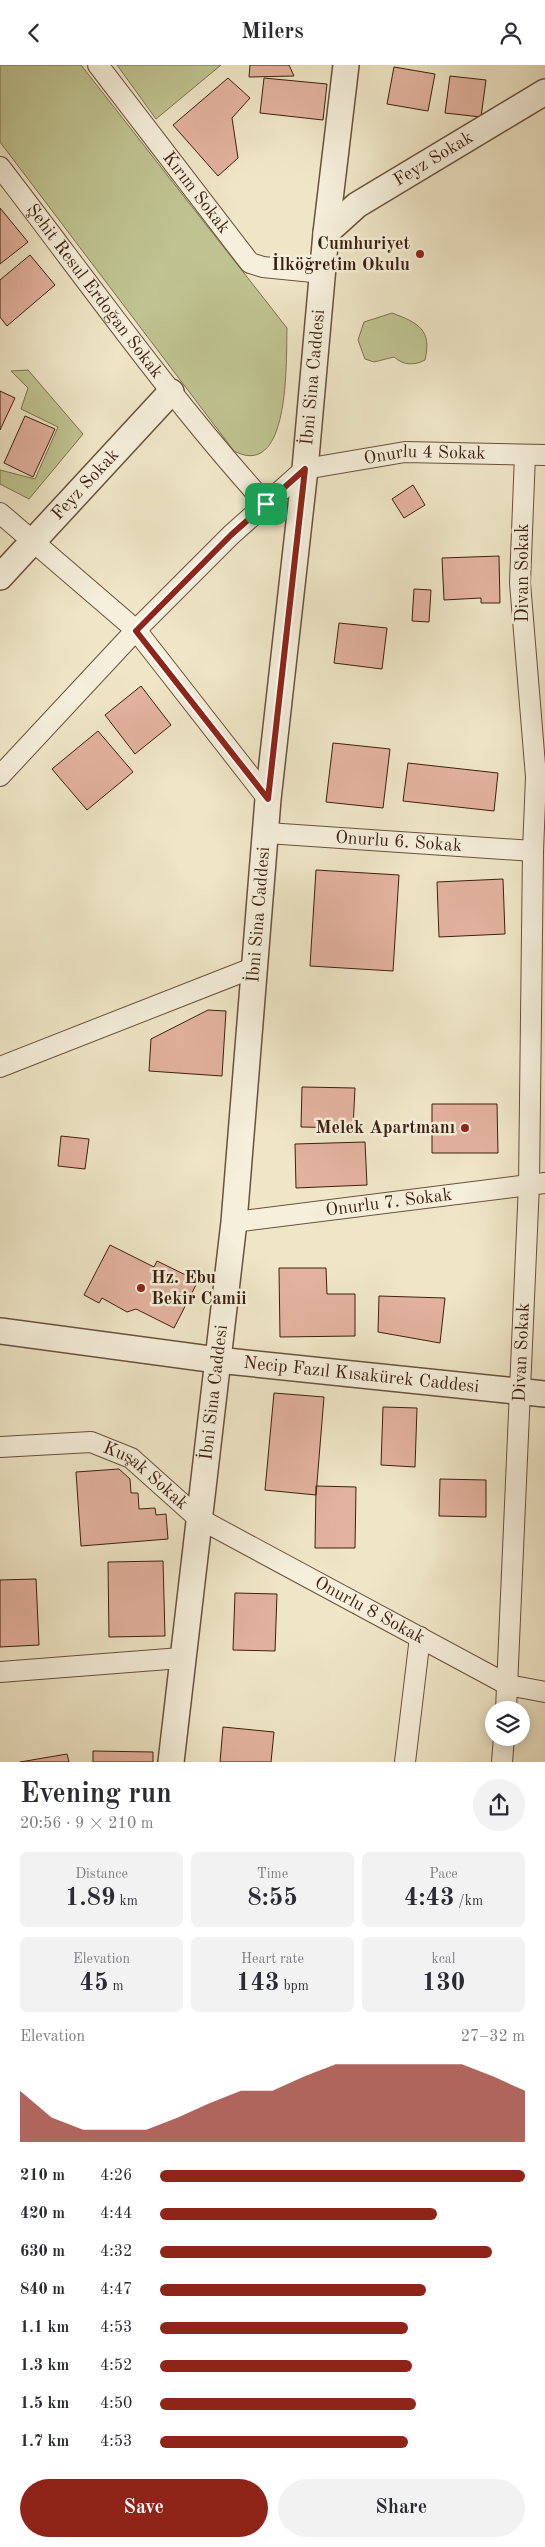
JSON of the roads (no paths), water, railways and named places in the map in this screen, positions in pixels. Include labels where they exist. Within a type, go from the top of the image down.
[{"type":"street","name":"Kırım Sokak","points":[[98,65],[250,263],[263,267],[323,273]]},
{"type":"street","name":"İbni Sina Caddesi","points":[[171,1762],[181,1659],[234,1222],[267,833],[268,799],[305,469],[326,233],[346,65]]},
{"type":"street","name":"Feyz Sokak","points":[[326,233],[357,205],[545,92]]},
{"type":"street","name":"Şehit Resul Erdoğan Sokak","points":[[0,167],[171,392],[266,504]]},
{"type":"street","name":"Feyz Sokak","points":[[0,577],[171,392]]},
{"type":"street","name":"Onurlu 4 Sokak","points":[[305,469],[405,452],[545,455]]},
{"type":"street","name":"Divan Sokak","points":[[507,1701],[519,1392],[537,1184],[533,851],[540,774],[520,583],[525,455]]},
{"type":"street","points":[[0,776],[136,631],[231,535],[305,469]]},
{"type":"street","points":[[0,513],[34,540],[136,631],[268,799]]},
{"type":"street","name":"Onurlu 6. Sokak","points":[[267,833],[533,851]]},
{"type":"street","points":[[0,1067],[255,967]]},
{"type":"street","name":"Onurlu 7. Sokak","points":[[234,1222],[537,1184]]},
{"type":"street","name":"Necip Fazıl Kısakürek Caddesi","points":[[0,1331],[217,1360],[545,1394]]},
{"type":"street","name":"Kuşak Sokak","points":[[0,1447],[91,1442],[131,1458],[198,1518]]},
{"type":"street","name":"Onurlu 8 Sokak","points":[[198,1518],[508,1685],[545,1691]]},
{"type":"street","points":[[405,1762],[420,1637]]},
{"type":"street","points":[[0,1671],[181,1659]]},
{"type":"street","points":[[502,1762],[503,1746]]},
{"type":"place","name":"Cumhuriyet İlköğretim Okulu","points":[[420,254]]},
{"type":"place","name":"Melek Apartmanı","points":[[465,1128]]},
{"type":"place","name":"Hz. Ebu Bekir Camii","points":[[141,1288]]}]
